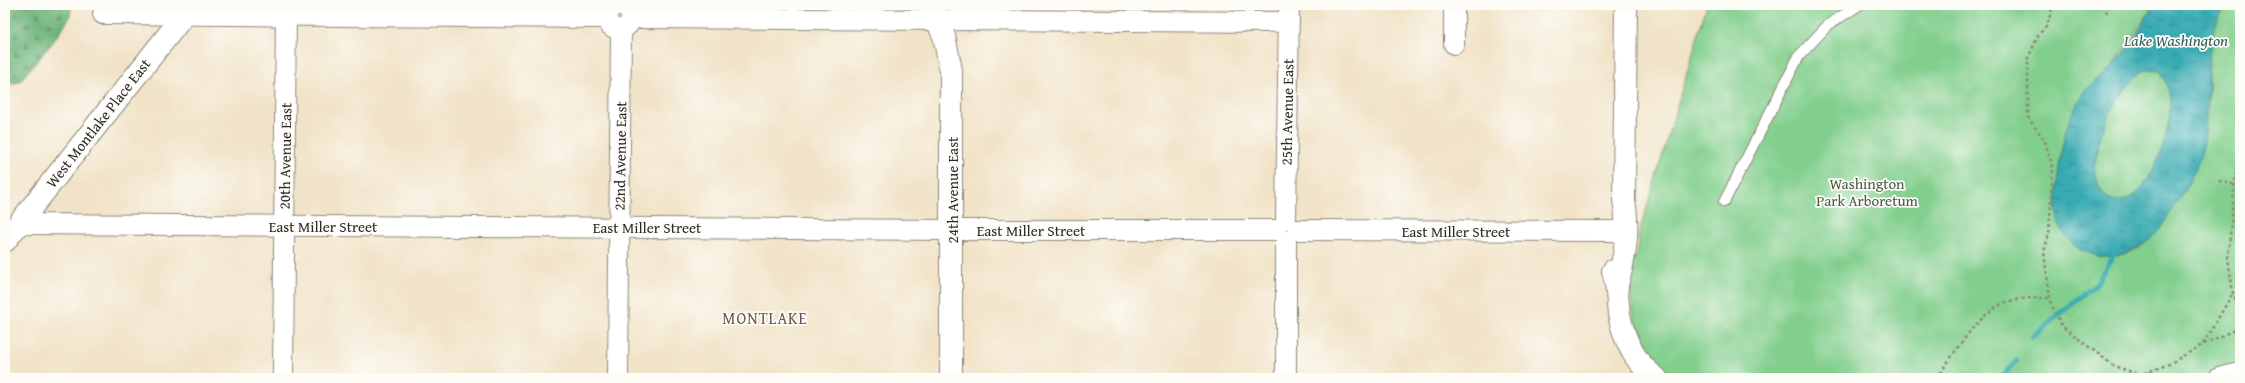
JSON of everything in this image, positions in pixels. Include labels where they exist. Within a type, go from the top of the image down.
[{"type":"main road","points":[[1617,285],[1622,268],[1627,216],[1624,200],[1626,5]]},
{"type":"main road","name":"West Montlake Place East","points":[[5,241],[188,9]]},
{"type":"main road","name":"24th Avenue East","points":[[937,10],[952,70],[951,378]]},
{"type":"main road","points":[[1624,200],[1617,216],[1612,267],[1617,285],[1619,314],[1637,368],[1656,378]]},
{"type":"street","points":[[1454,5],[1454,44]]},
{"type":"street","points":[[103,14],[188,9],[619,12],[937,10],[1289,13]]},
{"type":"street","name":"20th Avenue East","points":[[284,378],[286,10]]},
{"type":"street","name":"22nd Avenue East","points":[[618,378],[619,12]]},
{"type":"street","name":"25th Avenue East","points":[[1286,378],[1286,230],[1289,13]]},
{"type":"street","name":"East Miller Street","points":[[19,224],[952,230],[1615,231]]},
{"type":"street","points":[[2219,378],[2240,373]]},
{"type":"lane","points":[[1724,202],[1799,56],[1828,25],[1860,5]]},
{"type":"path","points":[[2056,5],[2052,8],[2047,26],[2039,34],[2028,58],[2028,117],[2045,141],[2053,170],[2049,233],[2044,252],[2050,298],[2062,326],[2114,366],[2140,375],[2169,364],[2202,345],[2239,327]]},
{"type":"path","points":[[2106,13],[2109,5]]},
{"type":"path","points":[[2240,124],[2236,185],[2228,258],[2233,293],[2240,310]]},
{"type":"path","points":[[2219,181],[2236,185]]},
{"type":"path","points":[[2235,194],[2240,191]]},
{"type":"path","points":[[2202,345],[2233,293]]},
{"type":"path","points":[[1937,378],[1976,324],[2001,304],[2022,298],[2050,298]]},
{"type":"path","points":[[2240,322],[2240,334]]},
{"type":"green space","points":[[7,5],[71,6],[70,17],[53,42],[19,82],[6,85],[5,60]]},
{"type":"green space","name":"Washington Park Arboretum","points":[[1707,5],[2154,5],[2113,66],[2071,116],[2061,159],[2056,210],[2097,256],[2117,255],[2134,251],[2147,242],[2158,230],[2167,216],[2175,200],[2207,118],[2210,49],[2215,25],[2226,5],[2240,5],[2240,378],[1646,378],[1646,349],[1636,330],[1628,281],[1628,259],[1637,257],[1638,237]]},
{"type":"green space","points":[[2145,70],[2159,71],[2168,87],[2170,114],[2167,130],[2157,162],[2141,189],[2130,198],[2123,201],[2114,202],[2101,191],[2096,175],[2096,156],[2101,135],[2110,114],[2133,80]]},
{"type":"water","name":"Lake Washington","points":[[2154,5],[2226,5],[2218,18],[2213,34],[2208,72],[2206,130],[2203,146],[2194,172],[2186,188],[2161,228],[2148,241],[2136,249],[2122,254],[2107,256],[2093,255],[2080,249],[2069,240],[2060,226],[2057,217],[2056,206],[2058,177],[2067,126],[2078,102],[2090,86],[2109,70],[2130,45]],"holes":[[[2145,70],[2159,71],[2168,87],[2170,99],[2170,114],[2163,146],[2157,162],[2141,189],[2130,198],[2123,201],[2114,202],[2101,191],[2096,175],[2096,156],[2101,135],[2110,114],[2133,80]]]},
{"type":"waterway","points":[[2032,337],[2097,283],[2114,253]]},
{"type":"waterway","points":[[2002,378],[2016,361]]},
{"type":"district","name":"MONTLAKE","points":[[765,318]]}]
